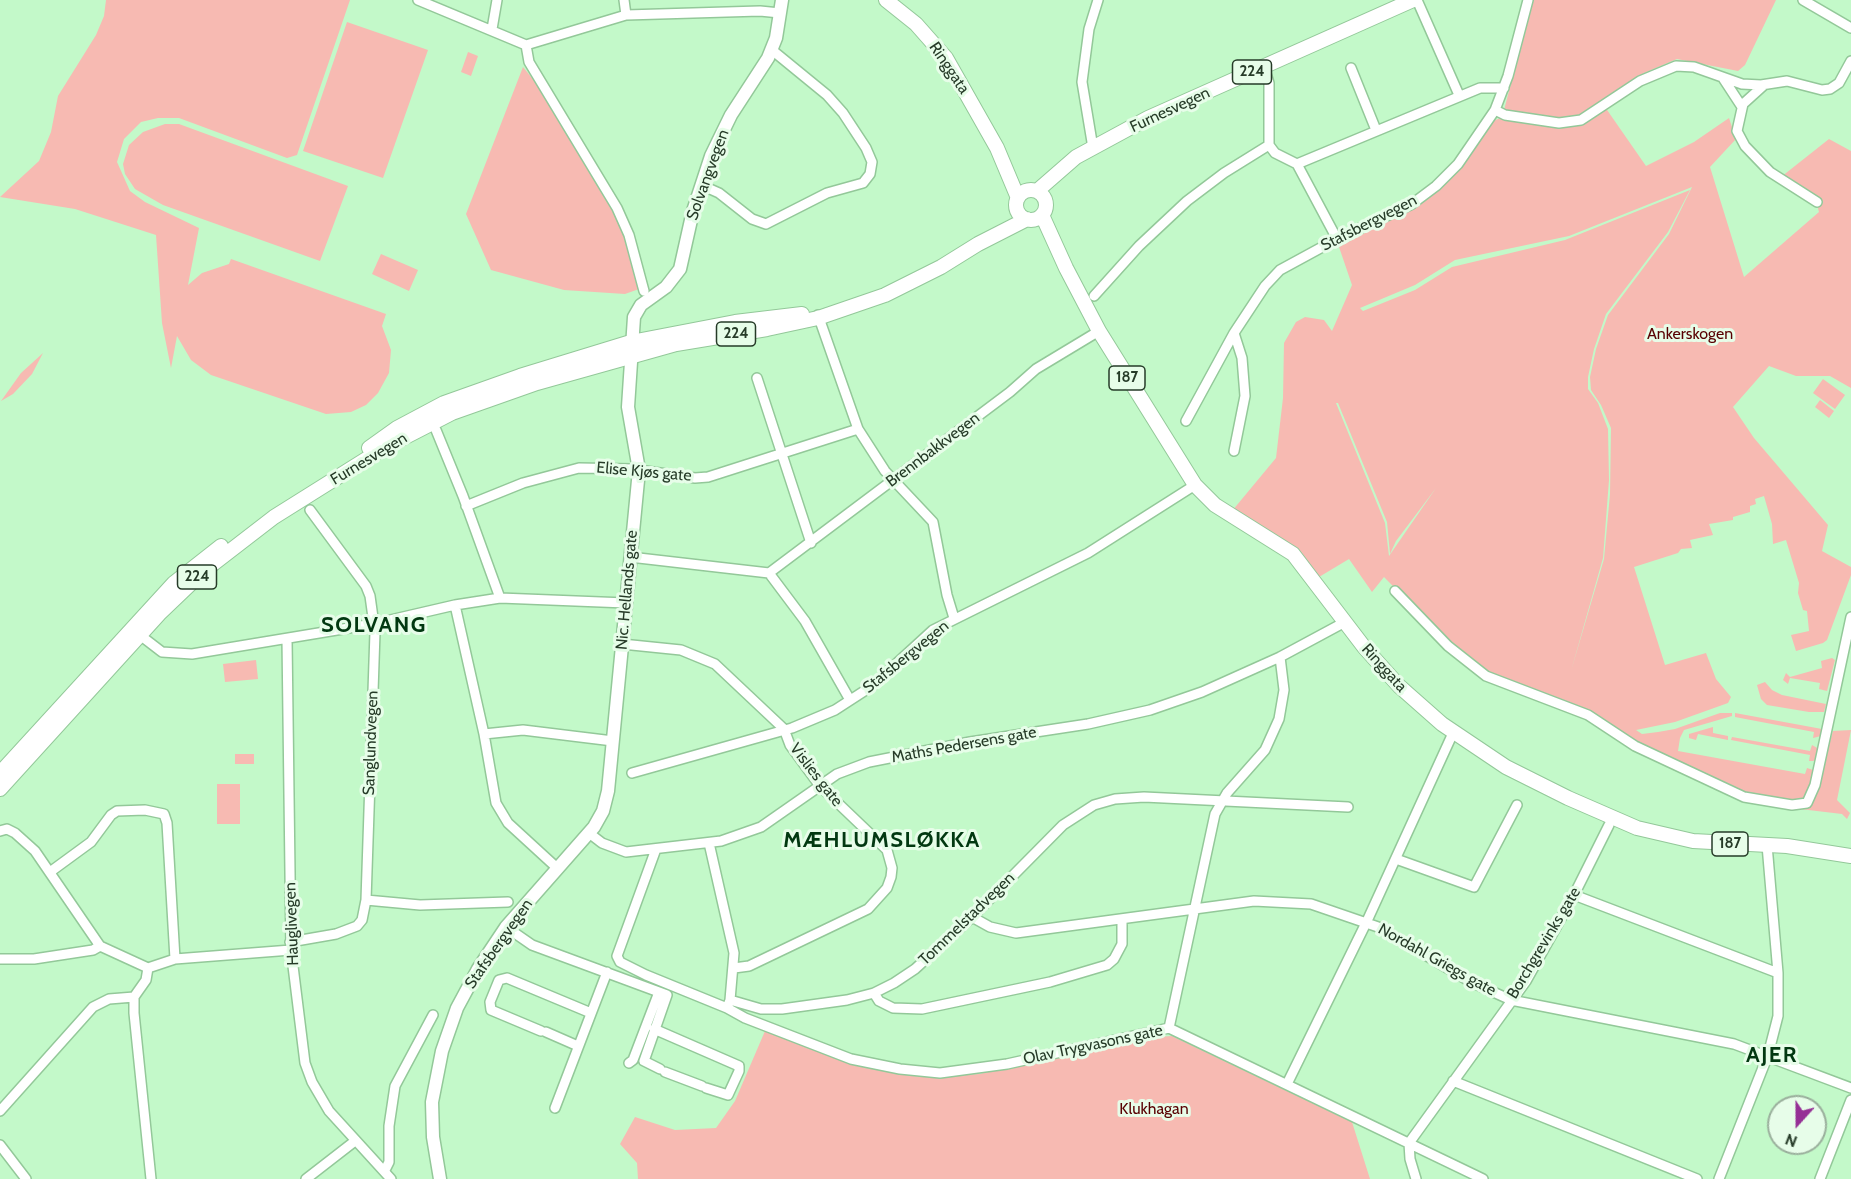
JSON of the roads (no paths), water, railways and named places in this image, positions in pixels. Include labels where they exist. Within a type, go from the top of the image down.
[{"type":"main road","name":"Solvangvegen","points":[[631,348],[636,311],[666,287],[680,269],[701,185],[724,127],[772,50],[783,0]]},
{"type":"main road","name":"Ringgata","points":[[886,0],[916,24],[946,58],[997,148],[1029,197],[1020,214],[1034,218],[1066,268],[1099,331],[1195,485],[1215,505],[1293,554],[1345,622],[1399,686],[1453,733],[1517,772],[1637,828],[1693,841],[1805,848],[1851,856]]},
{"type":"main road","name":"Furnesvegen","points":[[978,244],[1076,157],[1148,118],[1415,0]]},
{"type":"main road","points":[[1029,197],[1046,207],[1034,218]]},
{"type":"main road","name":"Furnesvegen","points":[[0,789],[196,564],[397,428],[464,395],[631,348],[735,322],[818,314],[885,295],[915,281],[978,244],[1034,218]]},
{"type":"main road","name":"Nic. Hellands gate","points":[[589,833],[605,803],[639,470],[628,407],[631,348]]},
{"type":"main road","name":"Furnesvegen","points":[[0,773],[136,632]]},
{"type":"main road","name":"Stafsbergvegen","points":[[440,1179],[432,1120],[442,1051],[466,991],[506,927],[556,867],[589,833]]},
{"type":"street","points":[[418,0],[526,45],[626,15],[760,11],[780,14]]},
{"type":"street","points":[[492,29],[497,0]]},
{"type":"street","points":[[624,0],[626,15]]},
{"type":"street","points":[[1093,148],[1083,82],[1089,29],[1098,0]]},
{"type":"street","points":[[1415,0],[1459,95]]},
{"type":"street","name":"Stafsbergvegen","points":[[1186,421],[1234,333],[1265,286],[1280,270],[1337,239],[1390,216],[1436,186],[1464,155],[1495,110],[1508,76],[1528,0]]},
{"type":"street","points":[[1803,0],[1851,28]]},
{"type":"street","points":[[526,45],[529,62],[617,207],[629,235],[644,291]]},
{"type":"street","points":[[701,185],[719,193],[752,219],[766,224],[827,193],[863,183],[870,174],[872,162],[866,148],[828,94],[772,50]]},
{"type":"street","points":[[1495,110],[1505,115],[1565,122],[1581,120],[1640,81],[1676,66],[1694,67],[1742,84],[1764,85],[1787,81],[1822,90],[1830,89],[1839,83],[1851,61]]},
{"type":"street","points":[[1264,67],[1269,82],[1269,145],[1275,153],[1297,164],[1337,239]]},
{"type":"street","points":[[1351,68],[1376,130]]},
{"type":"street","points":[[1722,76],[1742,107]]},
{"type":"street","points":[[1764,85],[1751,95],[1742,107],[1737,131],[1745,146],[1770,172],[1817,202]]},
{"type":"street","points":[[1297,164],[1459,95],[1480,88],[1504,88]]},
{"type":"street","points":[[1094,296],[1139,246],[1187,201],[1224,173],[1269,145]]},
{"type":"street","points":[[818,314],[858,429],[893,481],[933,522],[947,595],[954,618]]},
{"type":"street","name":"Brennbakkvegen","points":[[769,573],[893,481],[1036,369],[1099,331]]},
{"type":"street","points":[[1234,333],[1242,358],[1245,396],[1234,451]]},
{"type":"street","points":[[757,378],[811,543]]},
{"type":"street","name":"Elise Kjøs gate","points":[[466,506],[523,483],[565,470],[602,467],[695,478],[708,477],[858,429]]},
{"type":"street","points":[[436,430],[500,598]]},
{"type":"street","name":"Stafsbergvegen","points":[[632,773],[821,716],[872,686],[933,630],[1088,553],[1195,485]]},
{"type":"street","name":"Sanglundvegen","points":[[291,946],[357,926],[362,920],[366,900],[375,632],[370,596],[366,586],[310,510]]},
{"type":"street","points":[[630,556],[769,573],[805,621],[850,700]]},
{"type":"street","points":[[1395,591],[1448,646],[1486,676],[1588,715],[1635,747],[1744,796],[1761,802],[1802,805],[1811,800],[1851,617]]},
{"type":"street","points":[[136,632],[162,652],[192,654],[373,624],[455,605],[500,598],[626,603]]},
{"type":"street","points":[[455,605],[500,811],[515,830],[556,867]]},
{"type":"street","name":"Maths Pedersens gate","points":[[589,833],[618,850],[656,849],[709,843],[761,827],[837,774],[869,762],[970,742],[1088,724],[1150,710],[1202,692],[1280,657],[1345,622]]},
{"type":"street","name":"Hauglivegen","points":[[287,639],[291,946],[300,1035],[307,1071],[329,1111],[391,1179]]},
{"type":"street","name":"Vislies gate","points":[[622,644],[681,650],[715,664],[784,729],[790,745],[820,786],[840,808],[882,844],[892,868],[886,888],[868,909],[749,966],[734,968]]},
{"type":"street","points":[[1169,1028],[1215,814],[1222,800],[1252,767],[1275,730],[1284,690],[1280,657]]},
{"type":"street","points":[[484,735],[523,730],[613,741]]},
{"type":"street","points":[[1287,1084],[1367,921],[1453,733]]},
{"type":"street","name":"Tommelstadvegen","points":[[728,1004],[761,1009],[782,1009],[814,1006],[874,993],[915,969],[972,917],[1063,825],[1094,805],[1115,799],[1144,797],[1348,807]]},
{"type":"street","points":[[1396,858],[1474,887],[1517,806]]},
{"type":"street","points":[[50,872],[91,842],[111,815],[117,811],[145,810],[164,814],[167,823],[175,959]]},
{"type":"street","name":"Borchgrevinks gate","points":[[1408,1143],[1526,981],[1574,895],[1609,825]]},
{"type":"street","points":[[0,831],[7,829],[15,833],[35,851],[100,946],[148,968],[175,959],[291,946]]},
{"type":"street","points":[[656,849],[617,956],[620,962],[646,975],[728,1004],[734,968],[729,927],[709,843]]},
{"type":"street","points":[[1719,1179],[1768,1055],[1778,1016],[1778,972],[1767,845]]},
{"type":"street","points":[[1574,895],[1778,972]]},
{"type":"street","points":[[366,900],[420,904],[508,902]]},
{"type":"street","name":"Nordahl Griegs gate","points":[[972,917],[990,927],[1016,933],[1122,921],[1254,901],[1311,904],[1367,921],[1471,981],[1510,1000],[1734,1044],[1851,1088]]},
{"type":"street","points":[[874,993],[879,1001],[893,1008],[922,1010],[1050,982],[1107,965],[1114,959],[1122,944],[1122,921]]},
{"type":"street","points":[[506,927],[532,945],[667,995],[654,1029],[644,1060],[663,1070],[728,1095],[739,1066],[654,1029]]},
{"type":"street","points":[[0,959],[34,959],[93,950],[100,946]]},
{"type":"street","points":[[148,968],[146,980],[134,997],[136,1045],[151,1179]]},
{"type":"street","points":[[555,1108],[607,972]]},
{"type":"street","points":[[578,1046],[491,1010],[490,1002],[499,980],[507,978],[591,1013]]},
{"type":"street","points":[[629,1063],[633,1060],[659,992]]},
{"type":"street","points":[[0,1111],[93,1007],[109,999],[134,997]]},
{"type":"street","name":"Olav Trygvasons gate","points":[[728,1004],[759,1024],[851,1059],[900,1069],[940,1073],[1007,1064],[1169,1028],[1483,1179]]},
{"type":"street","points":[[385,1170],[389,1162],[389,1126],[395,1086],[433,1015]]},
{"type":"street","points":[[1453,1081],[1698,1179]]},
{"type":"street","points":[[1820,1179],[1851,1100]]},
{"type":"street","points":[[306,1179],[355,1141]]},
{"type":"street","points":[[1408,1143],[1416,1179]]},
{"type":"street","points":[[0,1145],[26,1179]]},
{"type":"district","name":"SOLVANG","points":[[374,626]]},
{"type":"district","name":"MÆHLUMSLØKKA","points":[[882,841]]},
{"type":"district","name":"AJER","points":[[1772,1056]]},
{"type":"park label","name":"Ankerskogen","points":[[1690,334]]},
{"type":"park label","name":"Klukhagan","points":[[1154,1109]]}]
